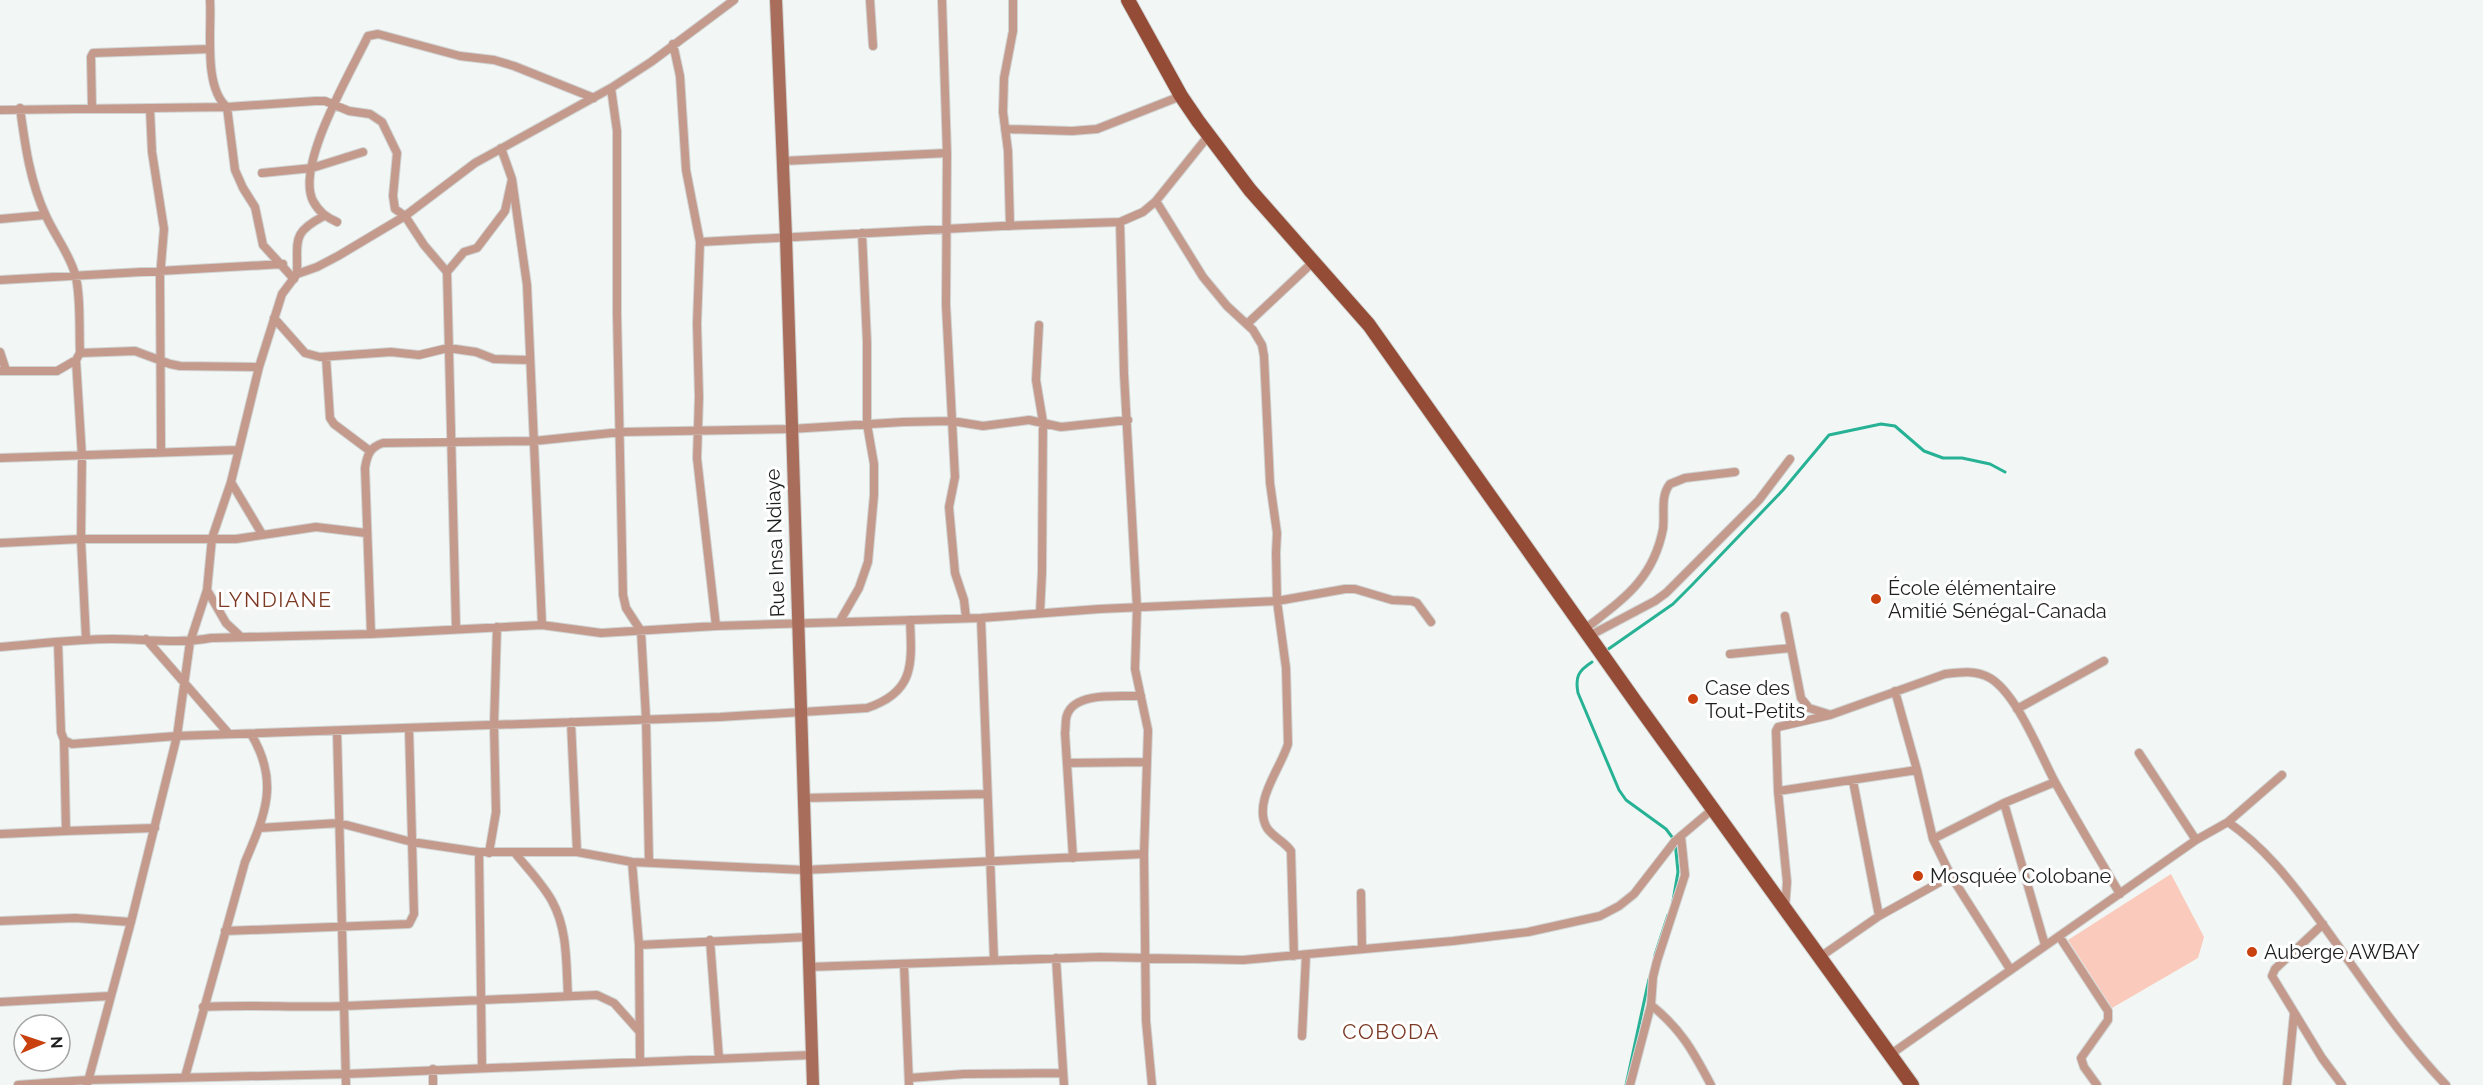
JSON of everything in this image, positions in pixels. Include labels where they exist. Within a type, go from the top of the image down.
[{"type":"main road","name":"Rue Insa Ndiaye","points":[[776,0],[786,237],[804,870],[813,1085]]},
{"type":"main road","points":[[1128,0],[1181,96],[1209,135],[1250,190],[1369,325],[1912,1085]]},
{"type":"street","points":[[210,0],[210,49],[216,91],[221,102],[227,107],[235,170],[255,207],[264,244],[295,276]]},
{"type":"street","points":[[295,276],[338,256],[405,216],[475,163],[611,88],[651,62],[734,0]]},
{"type":"street","points":[[870,0],[873,46]]},
{"type":"street","points":[[942,0],[948,229],[946,305],[956,477],[949,507],[955,573],[964,600],[966,618]]},
{"type":"street","points":[[1010,226],[1004,78],[1013,31],[1013,0]]},
{"type":"street","points":[[337,222],[324,216],[313,200],[311,194],[312,168],[333,104],[368,36],[378,34],[460,56],[494,60],[594,98]]},
{"type":"street","points":[[673,44],[680,76],[686,170],[700,242],[697,324],[698,432],[701,501],[716,626]]},
{"type":"street","points":[[92,108],[91,57],[93,53],[210,49]]},
{"type":"street","points":[[611,88],[617,131],[617,314],[623,595],[626,608],[641,631],[646,718],[649,862]]},
{"type":"street","points":[[1005,129],[1072,131],[1096,129],[1181,96]]},
{"type":"street","points":[[0,110],[227,107],[315,101],[333,104],[349,111],[370,114],[382,122],[397,153],[393,196],[395,209],[405,216],[424,245],[447,272],[456,628]]},
{"type":"street","points":[[20,108],[30,172],[45,216],[64,249],[76,277],[82,457],[81,539],[86,639]]},
{"type":"street","points":[[150,109],[152,152],[164,230],[160,360],[162,452]]},
{"type":"street","points":[[700,242],[1120,222],[1143,212],[1156,201],[1209,135]]},
{"type":"street","points":[[501,148],[512,179],[527,285],[542,626]]},
{"type":"street","points":[[262,173],[312,168],[363,152]]},
{"type":"street","points":[[783,161],[947,153]]},
{"type":"street","points":[[447,272],[464,252],[477,248],[500,220],[508,202],[512,179]]},
{"type":"street","points":[[1156,201],[1203,277],[1257,337],[1264,356],[1270,483],[1277,533],[1277,601],[1286,668],[1288,744],[1272,776],[1263,807],[1263,818],[1268,830],[1291,851],[1294,956]]},
{"type":"street","points":[[0,219],[45,216]]},
{"type":"street","points":[[87,1082],[131,922],[177,736],[190,642],[207,590],[212,538],[231,482],[237,450],[274,318],[282,294],[295,276],[301,231],[306,225],[324,216]]},
{"type":"street","points":[[1120,222],[1124,362],[1137,608],[1135,669],[1148,730],[1144,854],[1146,1021],[1152,1085]]},
{"type":"street","points":[[840,621],[859,588],[868,562],[874,464],[867,424],[867,342],[862,233]]},
{"type":"street","points":[[1247,324],[1313,262]]},
{"type":"street","points":[[0,280],[161,273],[283,264]]},
{"type":"street","points":[[274,318],[305,353],[326,357],[396,352],[419,355],[448,348],[476,352],[494,359],[530,360]]},
{"type":"street","points":[[1039,325],[1036,380],[1043,422],[1040,613]]},
{"type":"street","points":[[0,352],[3,371],[57,371],[78,356],[135,351],[180,366],[259,367]]},
{"type":"street","points":[[326,357],[330,418],[334,424],[370,451]]},
{"type":"street","points":[[371,634],[365,468],[370,451],[376,445],[383,443],[534,441],[621,432],[791,429],[952,421],[983,426],[1020,420],[1043,422],[1061,427],[1128,420]]},
{"type":"street","points":[[0,458],[237,450]]},
{"type":"street","points":[[1587,633],[1655,601],[1666,593],[1759,500],[1790,459]]},
{"type":"street","points":[[1587,633],[1633,590],[1647,572],[1660,540],[1664,495],[1670,484],[1685,478],[1735,472]]},
{"type":"street","points":[[231,482],[262,534]]},
{"type":"street","points":[[0,543],[81,539],[236,539],[315,526],[366,533]]},
{"type":"street","points":[[0,647],[86,639],[190,642],[210,638],[371,634],[456,628],[542,626],[595,633],[840,621],[981,618],[1277,601],[1354,589],[1383,598],[1417,603],[1431,622]]},
{"type":"street","points":[[207,590],[226,623],[241,638]]},
{"type":"street","points":[[1785,616],[1801,698],[1809,708],[1830,715]]},
{"type":"street","points":[[981,618],[994,960]]},
{"type":"street","points":[[64,741],[72,744],[177,736],[800,713],[867,708],[884,702],[897,692],[906,679],[911,655],[910,620]]},
{"type":"street","points":[[489,853],[496,812],[494,724],[496,627]]},
{"type":"street","points":[[146,639],[229,734]]},
{"type":"street","points":[[58,642],[61,732],[64,741],[66,831]]},
{"type":"street","points":[[1730,654],[1791,648]]},
{"type":"street","points":[[2017,709],[2104,661]]},
{"type":"street","points":[[1785,909],[1787,882],[1778,791],[1776,731],[1778,727],[1781,724],[1830,715],[1945,674],[1977,673],[1997,683],[2017,709],[2055,782],[2120,894]]},
{"type":"street","points":[[1895,691],[1933,839],[1951,876],[2010,969]]},
{"type":"street","points":[[1073,858],[1065,734],[1067,714],[1075,704],[1084,699],[1141,696]]},
{"type":"street","points":[[571,722],[578,852]]},
{"type":"street","points":[[225,932],[409,924],[414,914],[409,728]]},
{"type":"street","points":[[337,731],[346,1085]]},
{"type":"street","points":[[185,1077],[245,862],[259,828],[266,800],[267,779],[262,753],[251,734]]},
{"type":"street","points":[[2139,753],[2196,840]]},
{"type":"street","points":[[1067,763],[1147,762]]},
{"type":"street","points":[[1778,791],[1917,770]]},
{"type":"street","points":[[1891,1054],[2196,840],[2228,822],[2282,775]]},
{"type":"street","points":[[1853,781],[1880,916]]},
{"type":"street","points":[[1933,839],[2004,803],[2055,782]]},
{"type":"street","points":[[803,798],[987,794]]},
{"type":"street","points":[[2004,803],[2045,945]]},
{"type":"street","points":[[808,967],[1056,958],[1146,957],[1225,961],[1517,933],[1599,916],[1619,906],[1634,894],[1681,836],[1714,808]]},
{"type":"street","points":[[2228,822],[2271,858],[2323,924],[2421,1060],[2445,1085]]},
{"type":"street","points":[[259,828],[339,823],[412,842],[479,852],[578,852],[632,862],[804,870],[1144,854]]},
{"type":"street","points":[[0,834],[155,828]]},
{"type":"street","points":[[1630,1085],[1651,1005],[1653,977],[1685,875],[1681,836]]},
{"type":"street","points":[[479,852],[482,1067]]},
{"type":"street","points":[[515,853],[546,891],[558,915],[564,935],[568,996]]},
{"type":"street","points":[[632,862],[639,945],[640,1062]]},
{"type":"street","points":[[1820,957],[1880,916],[1951,876]]},
{"type":"street","points":[[1361,893],[1362,949]]},
{"type":"street","points":[[0,921],[75,918],[131,922]]},
{"type":"street","points":[[2323,924],[2273,972],[2273,981],[2342,1085]]},
{"type":"street","points":[[2059,936],[2108,1011],[2108,1020],[2081,1058],[2084,1067],[2097,1085]]},
{"type":"street","points":[[639,945],[807,937]]},
{"type":"street","points":[[710,940],[719,1059]]},
{"type":"street","points":[[1302,1036],[1306,955]]},
{"type":"street","points":[[1056,958],[1064,1085]]},
{"type":"street","points":[[904,964],[909,1081],[964,1074],[1063,1073]]},
{"type":"street","points":[[203,1007],[245,1004],[344,1006],[597,995],[621,1009],[639,1031]]},
{"type":"street","points":[[0,1002],[110,996]]},
{"type":"street","points":[[1651,1005],[1672,1022],[1686,1040],[1711,1085]]},
{"type":"street","points":[[2287,1085],[2294,1014]]},
{"type":"street","points":[[18,1085],[812,1055]]},
{"type":"street","points":[[433,1069],[434,1085]]},
{"type":"shaded area","points":[[2171,874],[2204,937],[2198,958],[2112,1008],[2068,940]]},
{"type":"waterway","points":[[1607,650],[1673,604],[1783,490],[1829,435],[1881,424],[1895,426],[1924,451],[1943,458],[1962,458],[1990,464],[2005,472]]},
{"type":"waterway","points":[[1592,662],[1583,668],[1579,675],[1578,693],[1619,790],[1626,800],[1666,829],[1675,841],[1678,872],[1673,901]]},
{"type":"waterway","points":[[1655,955],[1668,915]]},
{"type":"waterway","points":[[1626,1085],[1649,979]]},
{"type":"place","name":"École élémentaire Amitié Sénégal-Canada","points":[[1876,599]]},
{"type":"place","name":"Case des Tout-Petits","points":[[1693,699]]},
{"type":"place","name":"Mosquée Colobane","points":[[1918,876]]},
{"type":"place","name":"Auberge AWBAY","points":[[2252,952]]},
{"type":"district","name":"LYNDIANE","points":[[275,600]]},
{"type":"district","name":"COBODA","points":[[1391,1032]]}]
